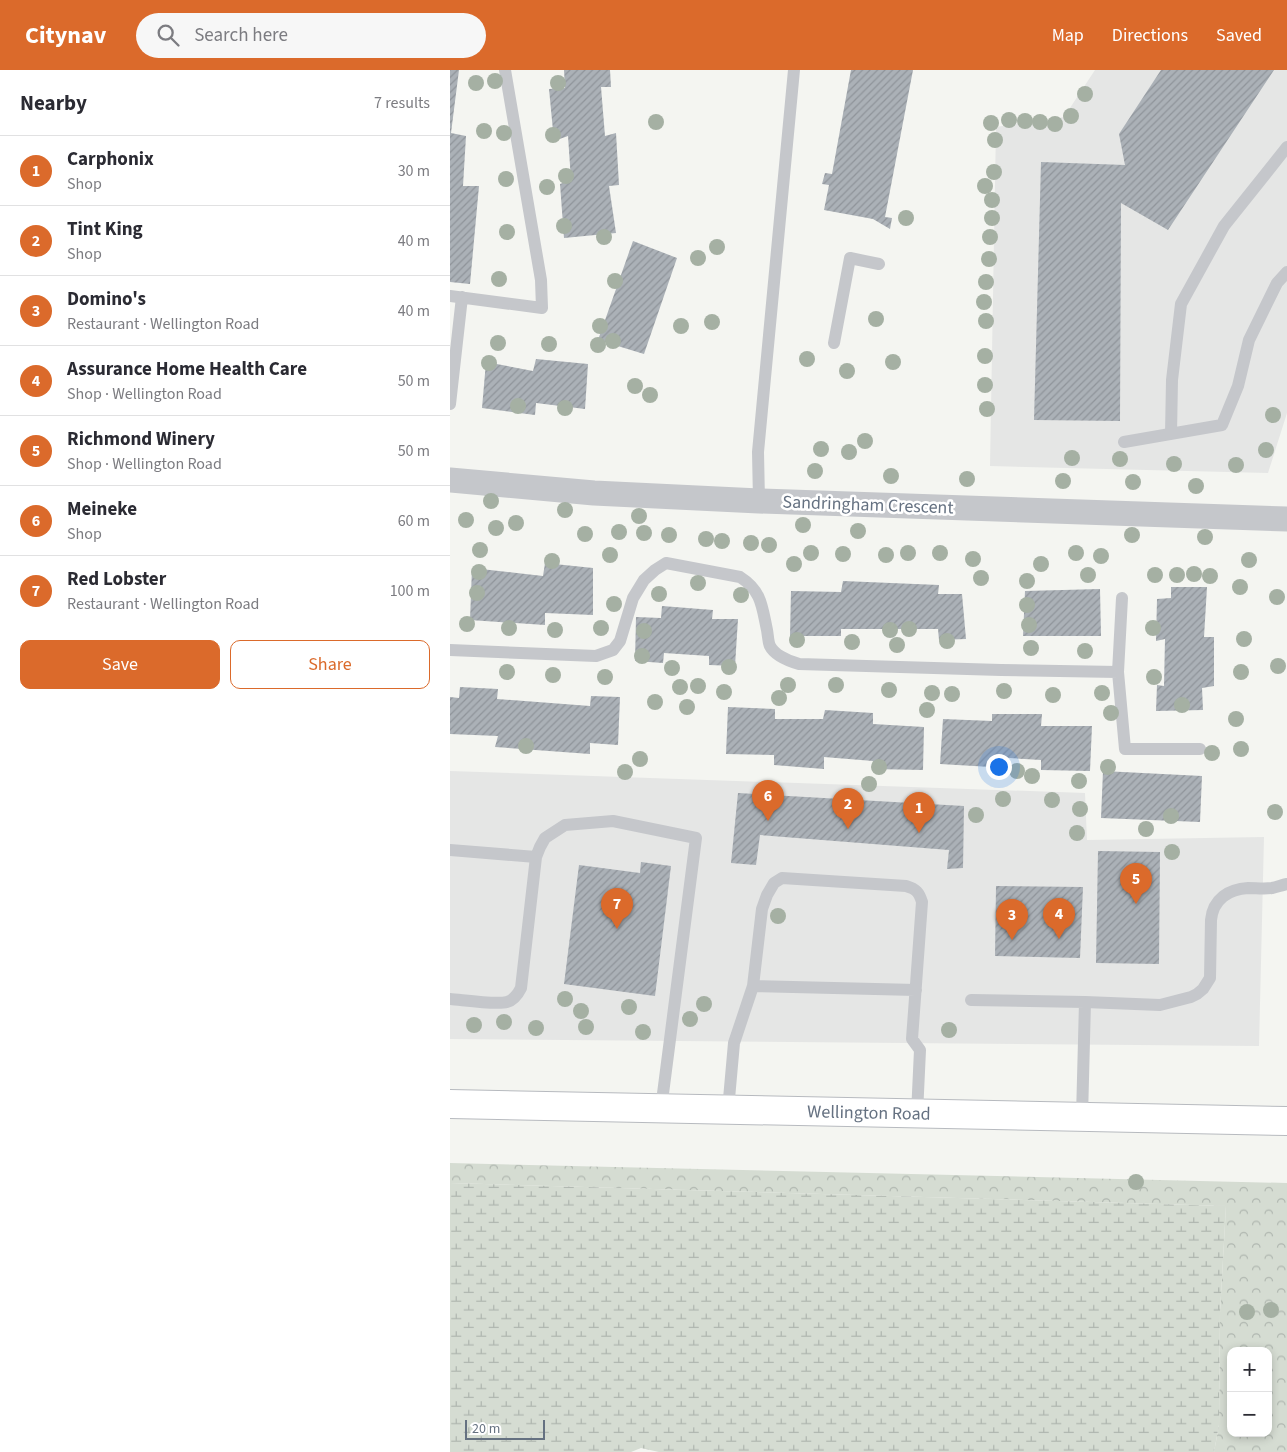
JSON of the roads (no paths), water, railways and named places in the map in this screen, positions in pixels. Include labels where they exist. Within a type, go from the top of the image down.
[{"type":"main road","name":"Wellington Road","points":[[450,1104],[1287,1121]]},
{"type":"street","name":"Sandringham Crescent","points":[[450,480],[594,493],[758,501],[1287,519]]},
{"type":"lane","points":[[450,404],[456,297],[542,308],[541,280],[505,70]]},
{"type":"lane","points":[[758,501],[758,452],[794,70]]},
{"type":"lane","points":[[1171,434],[1172,380],[1180,304],[1224,226],[1287,147]]},
{"type":"lane","points":[[834,343],[850,258],[879,264]]},
{"type":"lane","points":[[1124,442],[1222,425],[1238,386],[1249,340],[1277,283],[1287,272]]},
{"type":"lane","points":[[450,650],[596,656],[605,654],[613,650],[620,641],[633,598],[644,580],[666,563],[740,577],[749,583],[757,592],[762,602],[770,646],[778,655],[799,664],[1118,672]]},
{"type":"lane","points":[[1122,598],[1118,672],[1125,749],[1200,749]]},
{"type":"lane","points":[[450,999],[507,1002],[513,999],[521,988],[536,857],[545,838],[565,825],[613,821],[696,838],[661,1109]]},
{"type":"lane","points":[[450,850],[536,857]]},
{"type":"lane","points":[[728,1110],[734,1043],[753,986],[762,909],[774,883],[782,878],[906,886],[915,889],[920,894],[922,902],[912,1039],[920,1050],[917,1114]]},
{"type":"lane","points":[[972,1000],[1160,1005],[1197,994],[1203,989],[1210,978],[1212,912],[1215,904],[1232,891],[1247,888],[1271,888],[1287,884]]},
{"type":"lane","points":[[753,986],[916,990]]},
{"type":"lane","points":[[1082,1117],[1085,1002]]},
{"type":"place","name":"Meineke","points":[[768,821]]},
{"type":"place","name":"Tint King","points":[[848,829]]},
{"type":"place","name":"Carphonix","points":[[919,833]]},
{"type":"place","name":"Richmond Winery","points":[[1136,904]]},
{"type":"place","name":"Red Lobster","points":[[617,929]]},
{"type":"place","name":"Assurance Home Health Care","points":[[1059,939]]},
{"type":"place","name":"Domino's","points":[[1012,940]]}]
